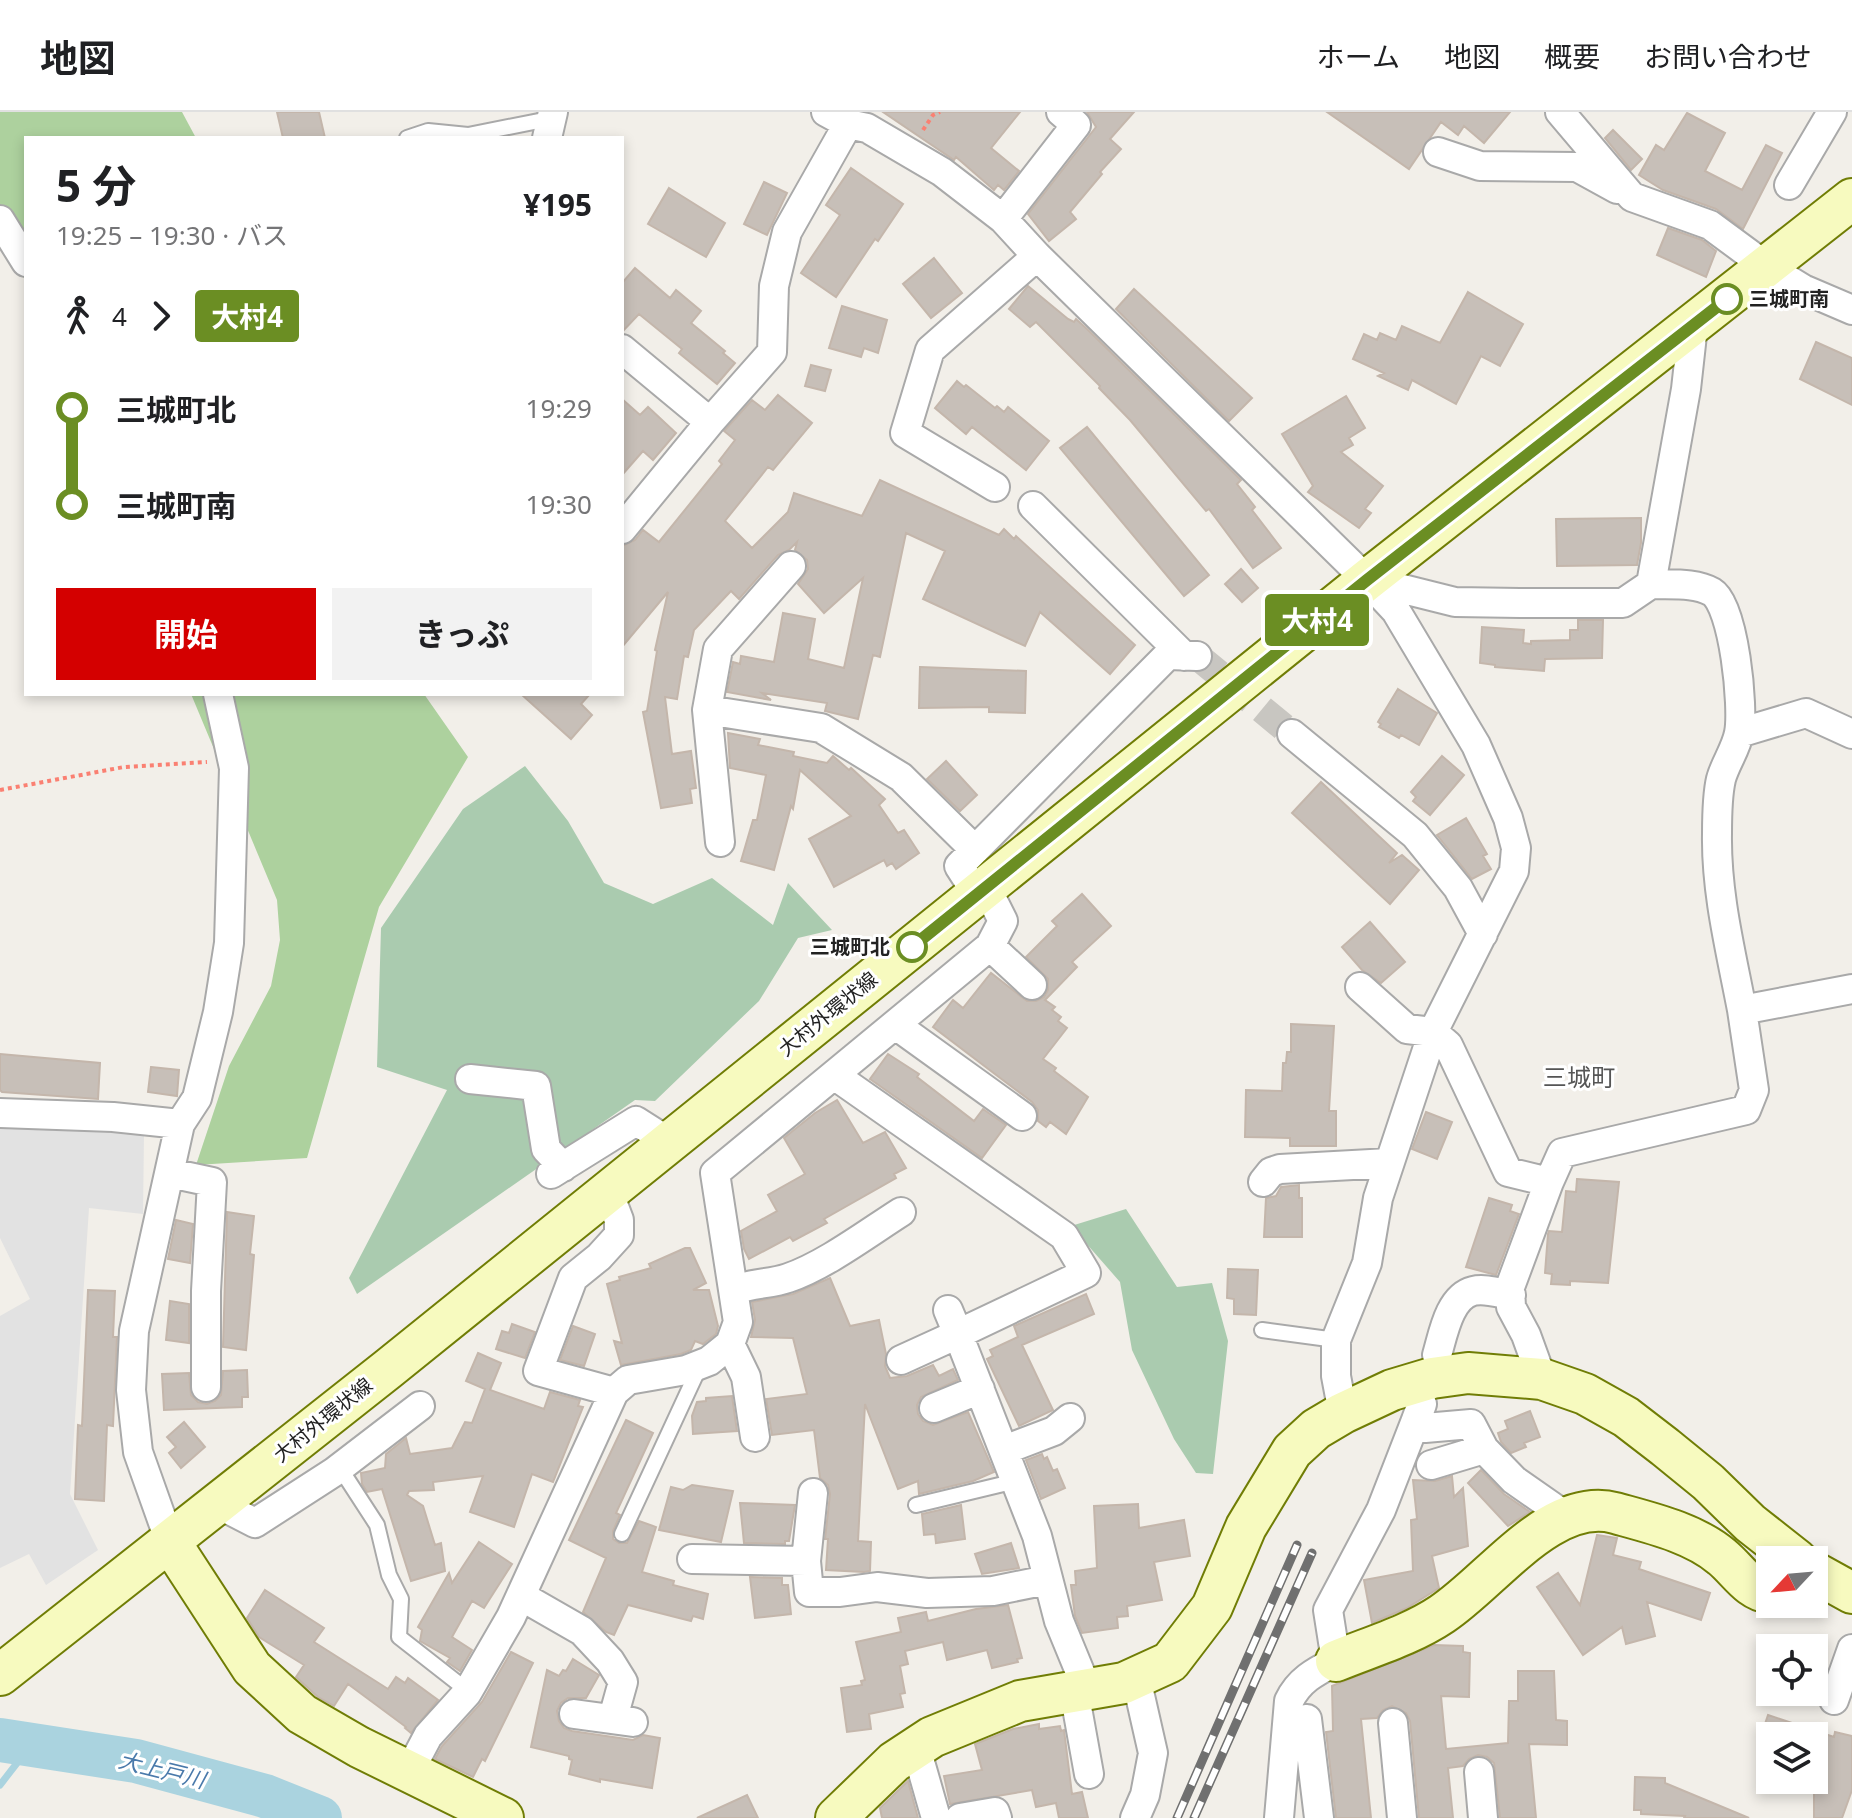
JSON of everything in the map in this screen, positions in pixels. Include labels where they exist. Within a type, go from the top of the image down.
[{"type":"main road","name":"大村外環状線","points":[[2,1671],[218,1504],[669,1142],[980,877],[1367,580],[1852,199]]},
{"type":"main road","points":[[843,1815],[894,1762],[932,1737],[1020,1701],[1124,1683],[1170,1662],[1212,1607],[1246,1527],[1292,1451],[1316,1429],[1343,1413],[1392,1390],[1432,1378],[1468,1373],[1542,1379],[1585,1394],[1626,1417],[1708,1482],[1750,1523],[1779,1546]]},
{"type":"main road","points":[[1336,1661],[1440,1616],[1479,1587],[1545,1529],[1567,1517],[1590,1510],[1610,1512],[1680,1534],[1719,1554],[1756,1588]]},
{"type":"main road","points":[[170,1542],[252,1668],[302,1714],[359,1747],[503,1818]]},
{"type":"main road","points":[[1828,1580],[1852,1593]]},
{"type":"street","points":[[1003,219],[1076,125],[1061,112]]},
{"type":"street","points":[[1560,112],[1632,197]]},
{"type":"street","points":[[1789,185],[1832,112]]},
{"type":"street","points":[[624,526],[772,352],[774,286],[787,232],[854,119],[942,172],[1003,219],[1396,611],[1476,745],[1508,818],[1516,848],[1514,871],[1433,1032],[1378,1198],[1367,1263],[1336,1340],[1336,1376],[1343,1413]]},
{"type":"street","points":[[1438,152],[1480,166],[1577,167],[1632,197],[1710,225],[1803,289],[1852,310]]},
{"type":"street","points":[[0,220],[24,259]]},
{"type":"street","points":[[995,487],[905,433],[930,350],[1037,256]]},
{"type":"street","points":[[1651,584],[1686,389],[1693,326]]},
{"type":"street","points":[[624,351],[710,422]]},
{"type":"street","points":[[980,877],[1168,655],[1190,656],[1033,506]]},
{"type":"street","points":[[720,842],[707,710],[718,649],[791,566]]},
{"type":"street","points":[[1367,580],[1455,602],[1481,603],[1623,603],[1651,584],[1698,587],[1714,593],[1723,606],[1738,678],[1739,733],[1721,781],[1717,833],[1719,885],[1754,1090],[1746,1110],[1562,1153],[1510,1287],[1511,1307],[1526,1335],[1542,1379]]},
{"type":"street","points":[[170,1542],[138,1452],[131,1390],[134,1331],[180,1124],[197,1098],[218,1012],[229,943],[232,761],[218,696]]},
{"type":"street","points":[[409,1772],[428,1736],[468,1691],[521,1596],[614,1392],[628,1380],[686,1370],[709,1361],[730,1344],[738,1322],[715,1173],[897,1026],[990,946],[1003,921],[980,877],[901,777],[821,728],[707,710]]},
{"type":"street","points":[[1739,733],[1806,713],[1852,734]]},
{"type":"street","points":[[1292,734],[1415,835],[1458,888],[1483,934]]},
{"type":"street","points":[[990,946],[1032,985]]},
{"type":"street","points":[[1360,987],[1407,1029],[1433,1032],[1448,1045],[1508,1172],[1549,1182]]},
{"type":"street","points":[[1742,1010],[1852,989]]},
{"type":"street","points":[[897,1026],[1022,1116]]},
{"type":"street","points":[[834,1075],[1064,1236],[1086,1273],[953,1322],[901,1360]]},
{"type":"street","points":[[470,1079],[536,1086],[546,1149],[557,1170],[636,1121],[669,1142]]},
{"type":"street","points":[[0,1113],[113,1117],[180,1124]]},
{"type":"street","points":[[1263,1182],[1271,1172],[1280,1169],[1389,1163]]},
{"type":"street","points":[[170,1173],[212,1182],[194,1280],[206,1387]]},
{"type":"street","points":[[608,1191],[619,1220],[619,1235],[599,1257],[573,1278],[538,1371],[614,1392]]},
{"type":"street","points":[[734,1290],[788,1278],[901,1212]]},
{"type":"street","points":[[1437,1355],[1451,1312],[1462,1297],[1472,1291],[1485,1290],[1511,1295]]},
{"type":"street","points":[[953,1322],[1037,1536],[1080,1690],[1089,1774]]},
{"type":"street","points":[[730,1344],[746,1377],[755,1437]]},
{"type":"street","points":[[934,1408],[980,1389]]},
{"type":"street","points":[[218,1504],[255,1523],[340,1468],[420,1406]]},
{"type":"street","points":[[1319,1818],[1307,1719],[1289,1701],[1306,1677],[1336,1661],[1328,1610],[1381,1510],[1419,1412],[1425,1428],[1471,1424],[1484,1449],[1514,1480],[1567,1517]]},
{"type":"street","points":[[1004,1450],[1054,1431],[1070,1418]]},
{"type":"street","points":[[1431,1465],[1484,1449]]},
{"type":"street","points":[[813,1493],[806,1561],[809,1592],[877,1587],[927,1593],[993,1591],[1047,1580]]},
{"type":"street","points":[[692,1558],[806,1561]]},
{"type":"street","points":[[521,1596],[582,1631],[610,1661],[623,1682],[623,1720],[574,1714]]},
{"type":"street","points":[[1834,1700],[1852,1649]]},
{"type":"street","points":[[1135,1818],[1145,1795],[1153,1753],[1136,1678]]},
{"type":"street","points":[[1279,1818],[1307,1719]]},
{"type":"street","points":[[1393,1723],[1402,1818]]},
{"type":"street","points":[[916,1748],[936,1818]]},
{"type":"street","points":[[1479,1772],[1483,1818]]},
{"type":"street","points":[[960,1818],[995,1812],[997,1818]]},
{"type":"lane","points":[[413,136],[428,131],[468,135],[548,120]]},
{"type":"lane","points":[[1262,1330],[1336,1340]]},
{"type":"lane","points":[[622,1534],[701,1364]]},
{"type":"lane","points":[[340,1468],[377,1525],[389,1575],[401,1599],[399,1637],[468,1691]]},
{"type":"lane","points":[[916,1505],[1016,1481]]},
{"type":"path","points":[[0,790],[124,767],[232,761]]},
{"type":"green space","points":[[0,112],[182,112],[195,136],[24,136],[24,278],[0,221]]},
{"type":"green space","points":[[192,696],[425,696],[468,757],[379,907],[307,1158],[196,1165],[229,1066],[271,986],[280,940],[277,900]]},
{"type":"green space","points":[[525,766],[568,821],[604,883],[653,904],[712,878],[773,925],[788,883],[832,930],[798,938],[759,1001],[655,1101],[635,1100],[357,1294],[349,1278],[447,1090],[377,1067],[381,928],[463,809]]},
{"type":"green space","points":[[1126,1209],[1177,1287],[1212,1283],[1228,1341],[1213,1474],[1196,1473],[1174,1439],[1132,1350],[1120,1282],[1071,1226]]},
{"type":"shaded area","points":[[0,1126],[144,1134],[143,1214],[89,1208],[70,1494],[98,1550],[46,1585],[29,1554],[0,1568],[0,1316],[30,1299],[0,1238]]},
{"type":"building","points":[[277,112],[319,112],[325,136],[283,136]]},
{"type":"building","points":[[883,112],[1020,112],[991,148],[1019,171],[1004,190],[998,185],[994,190],[956,157],[954,160]]},
{"type":"building","points":[[1087,112],[1134,112],[1110,139],[1121,149],[1070,212],[1076,219],[1049,241],[1028,214],[1096,127]]},
{"type":"building","points":[[1327,112],[1510,112],[1484,143],[1464,126],[1458,135],[1441,122],[1409,169]]},
{"type":"building","points":[[1687,113],[1725,133],[1705,171],[1742,190],[1766,145],[1782,153],[1743,229],[1716,209],[1663,190],[1639,175],[1656,145],[1664,150]]},
{"type":"building","points":[[1613,130],[1642,159],[1631,170],[1605,138]]},
{"type":"building","points":[[851,168],[903,204],[836,297],[801,273],[840,215],[826,205]]},
{"type":"building","points":[[764,182],[787,193],[767,235],[744,224]]},
{"type":"building","points":[[669,188],[725,223],[706,257],[648,224]]},
{"type":"building","points":[[1668,228],[1702,240],[1716,251],[1706,277],[1657,255]]},
{"type":"building","points":[[934,258],[962,293],[931,318],[903,284]]},
{"type":"building","points":[[635,268],[670,298],[676,290],[701,311],[691,323],[735,363],[717,384],[679,353],[682,349],[639,314],[624,330],[624,281]]},
{"type":"building","points":[[1028,286],[1068,319],[1074,322],[1076,319],[1087,329],[1241,480],[1237,484],[1255,507],[1252,510],[1281,548],[1253,568],[1209,509],[1206,511],[1100,386],[1036,322],[1030,327],[1009,309]]},
{"type":"building","points":[[1134,289],[1252,398],[1229,421],[1116,309]]},
{"type":"building","points":[[1468,292],[1523,324],[1500,366],[1481,356],[1456,404],[1412,380],[1408,390],[1378,376],[1384,373],[1353,359],[1364,334],[1377,340],[1380,333],[1396,340],[1402,326],[1440,343]]},
{"type":"building","points":[[842,306],[887,320],[878,353],[864,348],[861,357],[829,348]]},
{"type":"building","points":[[1816,342],[1852,358],[1852,405],[1800,379]]},
{"type":"building","points":[[811,365],[831,370],[825,391],[805,386]]},
{"type":"building","points":[[957,381],[995,408],[997,406],[1004,412],[1008,407],[1049,441],[1026,470],[972,427],[966,434],[935,408]]},
{"type":"building","points":[[778,395],[812,423],[773,470],[768,467],[725,521],[752,548],[788,512],[794,493],[862,516],[880,480],[999,535],[1004,529],[1014,539],[1016,536],[1135,645],[1110,674],[1040,612],[1025,646],[923,599],[945,551],[906,533],[880,657],[873,655],[858,719],[825,711],[827,703],[762,693],[771,700],[727,692],[733,662],[740,664],[741,656],[774,662],[783,613],[815,619],[808,659],[844,668],[863,578],[824,613],[798,584],[808,569],[807,560],[795,550],[797,542],[778,555],[739,599],[731,591],[694,630],[688,657],[684,656],[677,699],[665,697],[672,754],[691,751],[696,788],[690,789],[692,803],[661,808],[643,712],[647,711],[655,650],[668,592],[624,645],[624,545],[635,540],[643,530],[659,542],[722,464],[719,461],[735,440],[724,431],[752,400],[765,410]]},
{"type":"building","points":[[1346,396],[1365,428],[1349,438],[1353,445],[1341,452],[1383,486],[1365,509],[1371,513],[1359,528],[1308,492],[1313,486],[1282,434]]},
{"type":"building","points":[[624,401],[640,415],[648,407],[676,433],[653,460],[643,451],[624,473]]},
{"type":"building","points":[[1087,427],[1209,575],[1184,596],[1060,448]]},
{"type":"building","points":[[1641,518],[1637,565],[1557,566],[1556,519]]},
{"type":"building","points":[[1241,569],[1258,588],[1242,602],[1225,584]]},
{"type":"building","points":[[1578,620],[1603,620],[1602,658],[1545,659],[1544,671],[1480,663],[1482,627],[1524,630],[1523,643],[1531,644],[1531,641],[1570,640],[1570,630],[1578,630]]},
{"type":"building","points":[[920,667],[1026,671],[1025,713],[989,712],[989,707],[919,708]]},
{"type":"building","points":[[1398,689],[1437,713],[1419,745],[1379,727],[1381,724],[1378,722]]},
{"type":"building","points":[[523,696],[588,696],[581,704],[592,715],[571,739]]},
{"type":"building","points":[[728,733],[760,739],[758,745],[794,752],[793,756],[827,763],[833,756],[885,799],[879,805],[898,833],[904,830],[919,853],[896,869],[892,863],[887,866],[884,860],[834,887],[809,839],[851,816],[800,770],[793,809],[791,806],[774,870],[741,861],[753,820],[757,820],[766,775],[730,768]]},
{"type":"building","points":[[1442,756],[1464,775],[1430,815],[1413,801],[1416,797],[1411,792]]},
{"type":"building","points":[[946,761],[977,795],[960,811],[927,779]]},
{"type":"building","points":[[1321,782],[1397,853],[1389,863],[1402,855],[1419,870],[1390,904],[1292,813]]},
{"type":"building","points":[[1466,818],[1487,854],[1483,856],[1491,869],[1472,879],[1437,835]]},
{"type":"building","points":[[1082,894],[1111,926],[1072,962],[1077,967],[1045,1000],[1055,1007],[1052,1010],[1061,1017],[1058,1021],[1067,1028],[1043,1059],[1088,1097],[1066,1134],[1050,1122],[1046,1127],[1038,1121],[1038,1110],[1032,1102],[933,1027],[953,1000],[963,1008],[991,973],[1027,1001],[1044,997],[1048,979],[1026,957],[1057,926],[1052,921]]},
{"type":"building","points":[[1370,922],[1405,962],[1381,983],[1362,970],[1342,947]]},
{"type":"building","points":[[1291,1024],[1334,1026],[1329,1111],[1336,1111],[1336,1146],[1290,1146],[1290,1138],[1245,1137],[1246,1090],[1282,1091],[1283,1063],[1286,1063],[1287,1052],[1291,1052]]},
{"type":"building","points":[[0,1054],[100,1063],[98,1099],[2,1092]]},
{"type":"building","points":[[888,1054],[919,1074],[917,1077],[974,1121],[983,1109],[1006,1125],[982,1158],[870,1079]]},
{"type":"building","points":[[151,1067],[179,1070],[177,1096],[148,1092]]},
{"type":"building","points":[[837,1100],[863,1143],[885,1132],[906,1168],[894,1174],[896,1178],[824,1219],[827,1223],[793,1241],[790,1237],[749,1259],[741,1231],[777,1211],[768,1195],[805,1174],[784,1138]]},
{"type":"building","points":[[1426,1112],[1452,1122],[1437,1159],[1412,1149]]},
{"type":"building","points":[[1577,1179],[1619,1182],[1608,1283],[1570,1281],[1570,1285],[1551,1284],[1552,1274],[1545,1273],[1549,1231],[1562,1232],[1566,1191],[1576,1192]]},
{"type":"building","points":[[1299,1185],[1302,1237],[1264,1237],[1266,1198],[1276,1196],[1281,1187]]},
{"type":"building","points":[[1489,1198],[1512,1205],[1510,1211],[1519,1214],[1496,1275],[1466,1267]]},
{"type":"building","points":[[227,1212],[254,1216],[246,1350],[223,1347]]},
{"type":"building","points":[[176,1220],[193,1224],[190,1263],[168,1259]]},
{"type":"building","points":[[690,1248],[706,1283],[693,1290],[709,1290],[718,1326],[716,1334],[703,1344],[695,1341],[691,1350],[681,1354],[621,1365],[614,1341],[622,1343],[607,1284],[620,1280],[619,1277],[651,1268],[649,1264]]},
{"type":"building","points":[[1228,1269],[1258,1270],[1256,1315],[1234,1314],[1234,1299],[1227,1298]]},
{"type":"building","points":[[830,1278],[850,1326],[879,1320],[886,1354],[885,1366],[890,1378],[907,1376],[933,1365],[939,1376],[953,1369],[958,1380],[921,1397],[917,1405],[918,1414],[923,1421],[933,1425],[968,1412],[994,1472],[973,1481],[919,1494],[918,1481],[898,1489],[865,1404],[858,1541],[871,1542],[870,1571],[864,1572],[826,1570],[828,1539],[825,1539],[830,1494],[828,1485],[820,1478],[814,1430],[772,1435],[766,1399],[807,1394],[793,1338],[751,1337],[755,1320],[752,1302],[793,1294]]},
{"type":"building","points":[[88,1290],[115,1291],[113,1337],[117,1337],[113,1426],[107,1425],[104,1501],[75,1499],[78,1425],[82,1426]]},
{"type":"building","points":[[1086,1294],[1094,1314],[1022,1345],[1053,1410],[1019,1426],[987,1359],[993,1356],[990,1350],[1018,1337],[1014,1326]]},
{"type":"building","points":[[170,1301],[189,1304],[189,1343],[166,1340]]},
{"type":"building","points":[[512,1324],[535,1332],[525,1358],[496,1349],[502,1331],[509,1333]]},
{"type":"building","points":[[573,1326],[595,1334],[584,1366],[560,1360]]},
{"type":"building","points":[[478,1353],[501,1363],[490,1390],[544,1409],[550,1392],[580,1400],[578,1406],[583,1407],[553,1482],[532,1474],[514,1527],[470,1512],[483,1476],[433,1482],[434,1490],[409,1491],[407,1495],[423,1506],[435,1545],[441,1543],[445,1571],[411,1581],[382,1489],[367,1492],[361,1473],[385,1468],[386,1454],[406,1438],[410,1454],[452,1448],[465,1422],[472,1423],[485,1389],[466,1381]]},
{"type":"building","points":[[247,1370],[248,1397],[242,1397],[242,1407],[164,1410],[162,1374],[189,1373],[191,1395],[198,1402],[207,1404],[221,1395],[223,1371]]},
{"type":"building","points":[[732,1396],[737,1431],[693,1434],[692,1416],[697,1402],[706,1401],[706,1398]]},
{"type":"building","points":[[1530,1411],[1540,1437],[1524,1443],[1526,1447],[1511,1453],[1498,1433],[1508,1429],[1505,1421]]},
{"type":"building","points":[[626,1420],[653,1433],[616,1513],[620,1515],[613,1539],[627,1543],[639,1521],[656,1527],[642,1572],[674,1581],[673,1585],[708,1594],[703,1619],[693,1616],[691,1621],[628,1605],[614,1635],[583,1612],[606,1558],[569,1540]]},
{"type":"building","points":[[184,1422],[205,1447],[181,1468],[169,1453],[176,1447],[167,1437]]},
{"type":"building","points":[[1042,1454],[1044,1459],[1047,1457],[1053,1471],[1057,1469],[1065,1488],[1041,1499],[1026,1460]]},
{"type":"building","points":[[1481,1470],[1504,1494],[1530,1512],[1508,1526],[1468,1483]]},
{"type":"building","points":[[1452,1476],[1454,1497],[1463,1488],[1468,1546],[1432,1556],[1439,1588],[1407,1608],[1372,1623],[1364,1580],[1413,1571],[1411,1520],[1417,1519],[1413,1480],[1435,1481]]},
{"type":"building","points":[[692,1485],[733,1491],[721,1542],[659,1530],[671,1487],[683,1490]]},
{"type":"building","points":[[740,1503],[795,1505],[789,1541],[785,1544],[744,1543]]},
{"type":"building","points":[[1138,1504],[1139,1528],[1184,1520],[1190,1556],[1154,1562],[1162,1600],[1127,1606],[1128,1616],[1117,1617],[1118,1628],[1082,1633],[1075,1616],[1071,1585],[1076,1585],[1075,1571],[1097,1568],[1094,1506]]},
{"type":"building","points":[[961,1505],[965,1539],[936,1543],[935,1534],[924,1535],[922,1514]]},
{"type":"building","points":[[1597,1535],[1617,1538],[1613,1555],[1641,1562],[1639,1569],[1710,1593],[1701,1620],[1647,1602],[1655,1636],[1626,1644],[1622,1627],[1583,1655],[1537,1587],[1558,1573],[1580,1605]]},
{"type":"building","points":[[479,1542],[512,1564],[484,1608],[472,1601],[452,1637],[472,1650],[460,1671],[447,1662],[450,1658],[420,1641],[422,1630],[418,1627],[449,1573],[452,1583]]},
{"type":"building","points":[[1011,1543],[1019,1568],[982,1574],[975,1554]]},
{"type":"building","points":[[750,1577],[782,1578],[782,1585],[788,1585],[791,1614],[755,1618]]},
{"type":"building","points":[[265,1590],[324,1628],[314,1642],[388,1689],[396,1677],[405,1683],[408,1678],[438,1700],[411,1733],[348,1684],[334,1706],[318,1697],[296,1677],[304,1665],[259,1637],[247,1618]]},
{"type":"building","points":[[1008,1605],[1022,1658],[1017,1659],[1018,1662],[992,1668],[987,1650],[947,1660],[943,1642],[905,1651],[908,1664],[900,1666],[905,1693],[900,1694],[903,1707],[869,1714],[871,1729],[847,1732],[841,1688],[862,1685],[861,1681],[865,1680],[856,1642],[901,1632],[898,1618],[926,1612],[928,1621]]},
{"type":"building","points":[[1434,1645],[1463,1646],[1463,1652],[1470,1653],[1469,1697],[1441,1696],[1446,1749],[1508,1743],[1509,1701],[1518,1701],[1518,1671],[1554,1671],[1556,1720],[1567,1721],[1567,1745],[1529,1744],[1536,1818],[1500,1818],[1494,1763],[1478,1755],[1463,1766],[1448,1768],[1453,1818],[1419,1818],[1410,1721],[1406,1713],[1392,1706],[1383,1710],[1377,1718],[1361,1719],[1371,1818],[1336,1818],[1326,1732],[1333,1731],[1332,1686]]},
{"type":"building","points":[[511,1652],[533,1663],[485,1761],[482,1759],[473,1777],[435,1759],[442,1746],[482,1702]]},
{"type":"building","points":[[573,1659],[599,1675],[586,1698],[568,1698],[561,1703],[557,1711],[559,1721],[564,1728],[572,1731],[633,1740],[643,1735],[660,1738],[652,1788],[600,1779],[600,1782],[569,1774],[572,1760],[569,1756],[531,1747],[547,1670],[559,1676]]},
{"type":"building","points":[[1768,1715],[1789,1722],[1766,1722]]},
{"type":"building","points":[[1039,1724],[1039,1729],[1060,1726],[1061,1731],[1064,1730],[1072,1794],[1082,1792],[1088,1818],[1059,1818],[1056,1803],[1036,1807],[1032,1790],[950,1804],[944,1776],[982,1770],[975,1744],[1013,1729]]},
{"type":"building","points":[[1835,1732],[1852,1736],[1852,1790],[1842,1818],[1814,1818],[1814,1794],[1828,1794],[1828,1735],[1834,1737]]},
{"type":"building","points":[[1635,1777],[1665,1778],[1665,1783],[1749,1818],[1684,1818],[1641,1814],[1641,1810],[1634,1810]]},
{"type":"building","points":[[908,1781],[918,1818],[882,1818],[880,1808]]},
{"type":"building","points":[[747,1795],[758,1818],[697,1818]]},
{"type":"waterway","name":"大上戸川","points":[[0,1740],[136,1761],[265,1796],[320,1818]]},
{"type":"waterway","points":[[0,1785],[31,1745]]},
{"type":"tunnel","points":[[1197,656],[1292,734]]},
{"type":"railway","points":[[1177,1818],[1297,1545]]},
{"type":"railway","points":[[1194,1818],[1312,1553]]},
{"type":"bus line","name":"大村4","points":[[912,947],[1367,580],[1727,299]]},
{"type":"place","name":"三城町南","points":[[1727,299]]},
{"type":"place","name":"三城町北","points":[[912,947]]},
{"type":"district","name":"三城町","points":[[1579,1078]]}]
